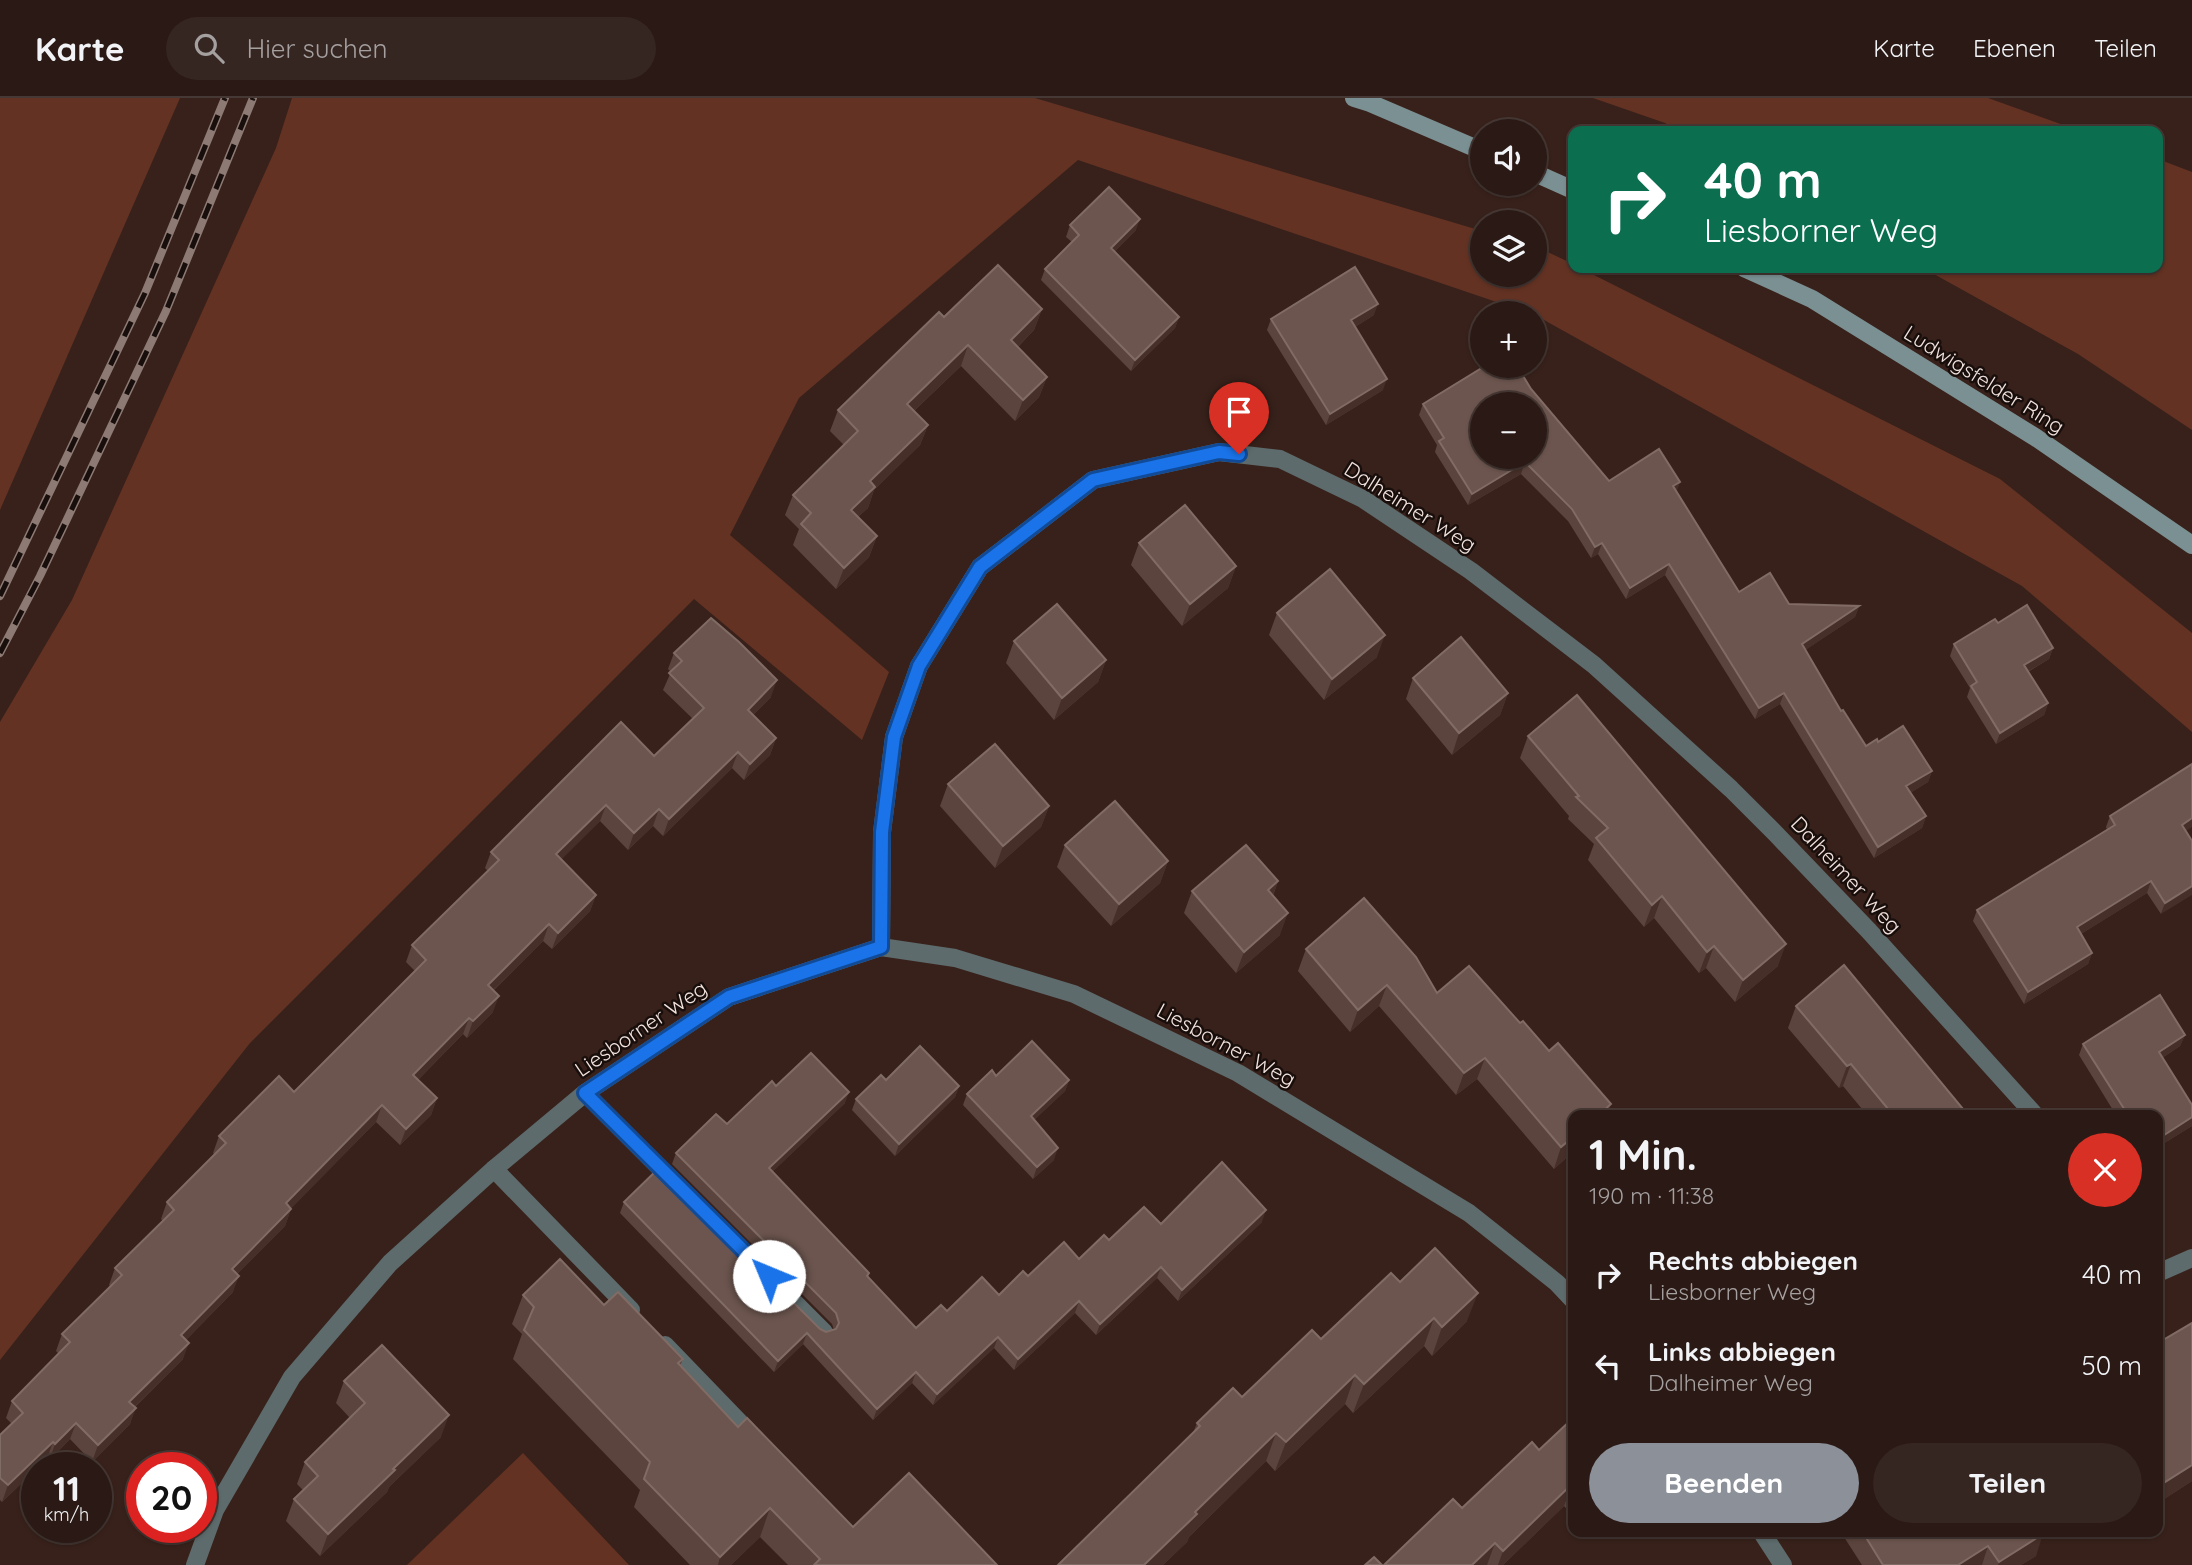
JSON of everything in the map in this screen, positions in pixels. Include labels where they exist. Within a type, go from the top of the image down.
[{"type":"main road","points":[[1354,98],[1470,146]]},
{"type":"main road","points":[[1547,178],[1568,188]]},
{"type":"main road","name":"Ludwigsfelder Ring","points":[[1755,273],[1812,299],[2035,438],[2192,545]]},
{"type":"street","name":"Dalheimer Weg","points":[[881,947],[882,832],[894,737],[919,666],[980,567],[1093,480],[1219,452],[1280,459],[1363,499],[1471,571],[1594,665],[1731,789],[1776,834],[1869,931],[2030,1110]]},
{"type":"street","name":"Liesborner Weg","points":[[195,1565],[215,1510],[292,1377],[390,1263],[494,1169],[585,1093],[729,997],[881,947],[955,958],[1074,994],[1238,1073],[1469,1213],[1568,1295]]},
{"type":"street","points":[[585,1093],[824,1332]]},
{"type":"street","points":[[494,1169],[747,1430]]},
{"type":"street","points":[[2163,1271],[2192,1258]]},
{"type":"street","points":[[1765,1537],[1783,1565]]},
{"type":"shaded area","points":[[0,98],[180,98],[0,510]]},
{"type":"shaded area","points":[[292,98],[1035,98],[1470,227],[1470,287],[1547,287],[1547,252],[1568,262],[1568,273],[1590,273],[2000,479],[2192,633],[2192,732],[2022,586],[1547,322],[1547,301],[1494,301],[1078,160],[799,398],[730,535],[889,672],[862,740],[694,599],[250,1043],[0,1360],[0,722],[72,600],[276,148]]},
{"type":"shaded area","points":[[1593,98],[1988,98],[2066,126],[1670,126]]},
{"type":"shaded area","points":[[2163,161],[2192,172],[2192,430],[2078,354],[1932,273],[2163,273]]},
{"type":"shaded area","points":[[523,1453],[629,1565],[407,1565]]},
{"type":"building","points":[[1109,187],[1140,219],[1111,248],[1179,317],[1135,360],[1045,269],[1079,235],[1070,225]]},
{"type":"building","points":[[998,265],[1042,309],[1011,340],[1047,377],[1023,400],[968,345],[907,404],[928,425],[870,481],[875,487],[851,510],[877,536],[844,568],[801,524],[811,513],[793,495],[858,431],[838,410],[939,312],[944,317]]},
{"type":"building","points":[[1355,267],[1378,304],[1351,320],[1387,379],[1330,414],[1271,319]]},
{"type":"building","points":[[1470,375],[1470,378],[1524,378],[1534,392],[1470,392],[1470,469],[1513,469],[1472,494],[1439,441],[1444,438],[1423,404]]},
{"type":"building","points":[[1547,408],[1609,481],[1659,449],[1680,482],[1673,486],[1739,592],[1770,573],[1789,604],[1859,606],[1802,644],[1841,711],[1843,710],[1866,746],[1877,739],[1878,742],[1903,726],[1932,771],[1906,786],[1926,816],[1878,847],[1784,693],[1759,708],[1669,564],[1630,588],[1602,543],[1595,547],[1572,509],[1532,469],[1547,469]]},
{"type":"building","points":[[1185,505],[1236,566],[1190,604],[1139,543]]},
{"type":"building","points":[[1330,569],[1385,635],[1332,679],[1277,613]]},
{"type":"building","points":[[1057,604],[1106,660],[1062,698],[1014,641]]},
{"type":"building","points":[[2027,605],[2053,648],[2024,665],[2048,703],[2000,733],[1971,686],[1977,682],[1954,644],[1995,619],[1998,623]]},
{"type":"building","points":[[711,618],[777,680],[748,710],[776,738],[750,764],[738,752],[669,819],[659,809],[634,833],[606,805],[556,854],[596,895],[558,933],[549,924],[488,985],[499,996],[473,1021],[469,1018],[413,1075],[437,1098],[406,1129],[382,1105],[286,1203],[291,1209],[232,1269],[239,1276],[181,1335],[189,1343],[129,1402],[136,1408],[98,1445],[76,1423],[55,1444],[53,1442],[43,1452],[21,1452],[21,1473],[8,1485],[0,1478],[0,1435],[23,1413],[12,1401],[70,1342],[62,1334],[122,1275],[115,1268],[174,1210],[167,1202],[226,1143],[219,1136],[279,1076],[294,1092],[426,960],[412,945],[499,860],[491,852],[621,722],[654,756],[704,708],[669,673],[682,661],[674,653]]},
{"type":"building","points":[[1461,637],[1508,693],[1459,733],[1413,678]]},
{"type":"building","points":[[1577,695],[1786,944],[1743,980],[1714,946],[1707,952],[1662,896],[1652,905],[1596,838],[1608,828],[1576,797],[1579,796],[1528,736]]},
{"type":"building","points":[[995,744],[1049,806],[1003,846],[948,784]]},
{"type":"building","points":[[2192,764],[2192,818],[2182,825],[2192,841],[2192,886],[2165,903],[2151,881],[2077,927],[2092,953],[2028,992],[1977,910],[2115,825],[2110,816]]},
{"type":"building","points":[[1115,801],[1168,861],[1119,904],[1065,845]]},
{"type":"building","points":[[1246,845],[1278,881],[1268,890],[1288,913],[1244,952],[1192,891]]},
{"type":"building","points":[[1364,898],[1416,957],[1437,993],[1469,966],[1549,1051],[1558,1043],[1611,1104],[1604,1110],[1568,1110],[1568,1141],[1561,1147],[1485,1058],[1464,1073],[1387,985],[1358,1010],[1306,949]]},
{"type":"building","points":[[1844,965],[1964,1110],[1889,1110],[1851,1064],[1847,1066],[1796,1006]]},
{"type":"building","points":[[2160,995],[2185,1035],[2159,1052],[2192,1105],[2192,1117],[2163,1136],[2163,1110],[2125,1110],[2083,1044]]},
{"type":"building","points":[[1032,1041],[1069,1080],[1031,1116],[1058,1148],[1037,1167],[967,1094],[992,1070],[996,1076]]},
{"type":"building","points":[[920,1046],[959,1086],[899,1144],[856,1099],[881,1075],[886,1080]]},
{"type":"building","points":[[811,1053],[849,1092],[769,1168],[869,1273],[867,1276],[916,1328],[941,1305],[947,1311],[982,1277],[999,1295],[1023,1271],[1028,1276],[1064,1242],[1079,1259],[1104,1235],[1109,1240],[1144,1207],[1161,1224],[1222,1162],[1266,1210],[1182,1290],[1161,1267],[1100,1324],[1079,1301],[1018,1359],[998,1337],[937,1394],[916,1372],[877,1409],[807,1333],[778,1361],[624,1202],[659,1168],[820,1329],[826,1332],[836,1329],[839,1323],[836,1313],[676,1153],[716,1114],[727,1124],[772,1081],[776,1086]]},
{"type":"building","points":[[1435,1248],[1478,1293],[1442,1327],[1434,1318],[1364,1384],[1355,1375],[1286,1442],[1276,1433],[1144,1565],[1058,1565],[1200,1426],[1197,1423],[1233,1388],[1242,1397],[1312,1330],[1321,1339],[1391,1273],[1400,1282]]},
{"type":"building","points":[[560,1259],[604,1305],[618,1292],[683,1359],[678,1363],[738,1427],[747,1418],[853,1527],[909,1473],[997,1565],[814,1565],[820,1559],[770,1508],[720,1557],[644,1479],[650,1462],[524,1330],[534,1307],[523,1295]]},
{"type":"building","points":[[2192,1323],[2192,1465],[2165,1482],[2163,1479],[2163,1340]]},
{"type":"building","points":[[382,1345],[449,1415],[328,1534],[294,1499],[318,1476],[305,1462],[365,1403],[344,1381]]},
{"type":"building","points":[[1568,1423],[1568,1488],[1503,1551],[1495,1543],[1472,1565],[1384,1565],[1453,1499],[1462,1508],[1532,1442],[1539,1450]]},
{"type":"building","points":[[1866,1537],[2038,1537],[1999,1562],[1988,1546],[1958,1565],[1883,1565]]},
{"type":"building","points":[[1374,1557],[1382,1565],[1365,1565]]},
{"type":"railway","points":[[0,596],[145,293],[225,98]]},
{"type":"railway","points":[[0,653],[40,576],[166,311],[253,98]]},
{"type":"route","points":[[769,1276],[585,1093],[729,997],[881,947],[882,832],[894,737],[919,666],[980,567],[1093,480],[1219,452],[1239,454]]}]
